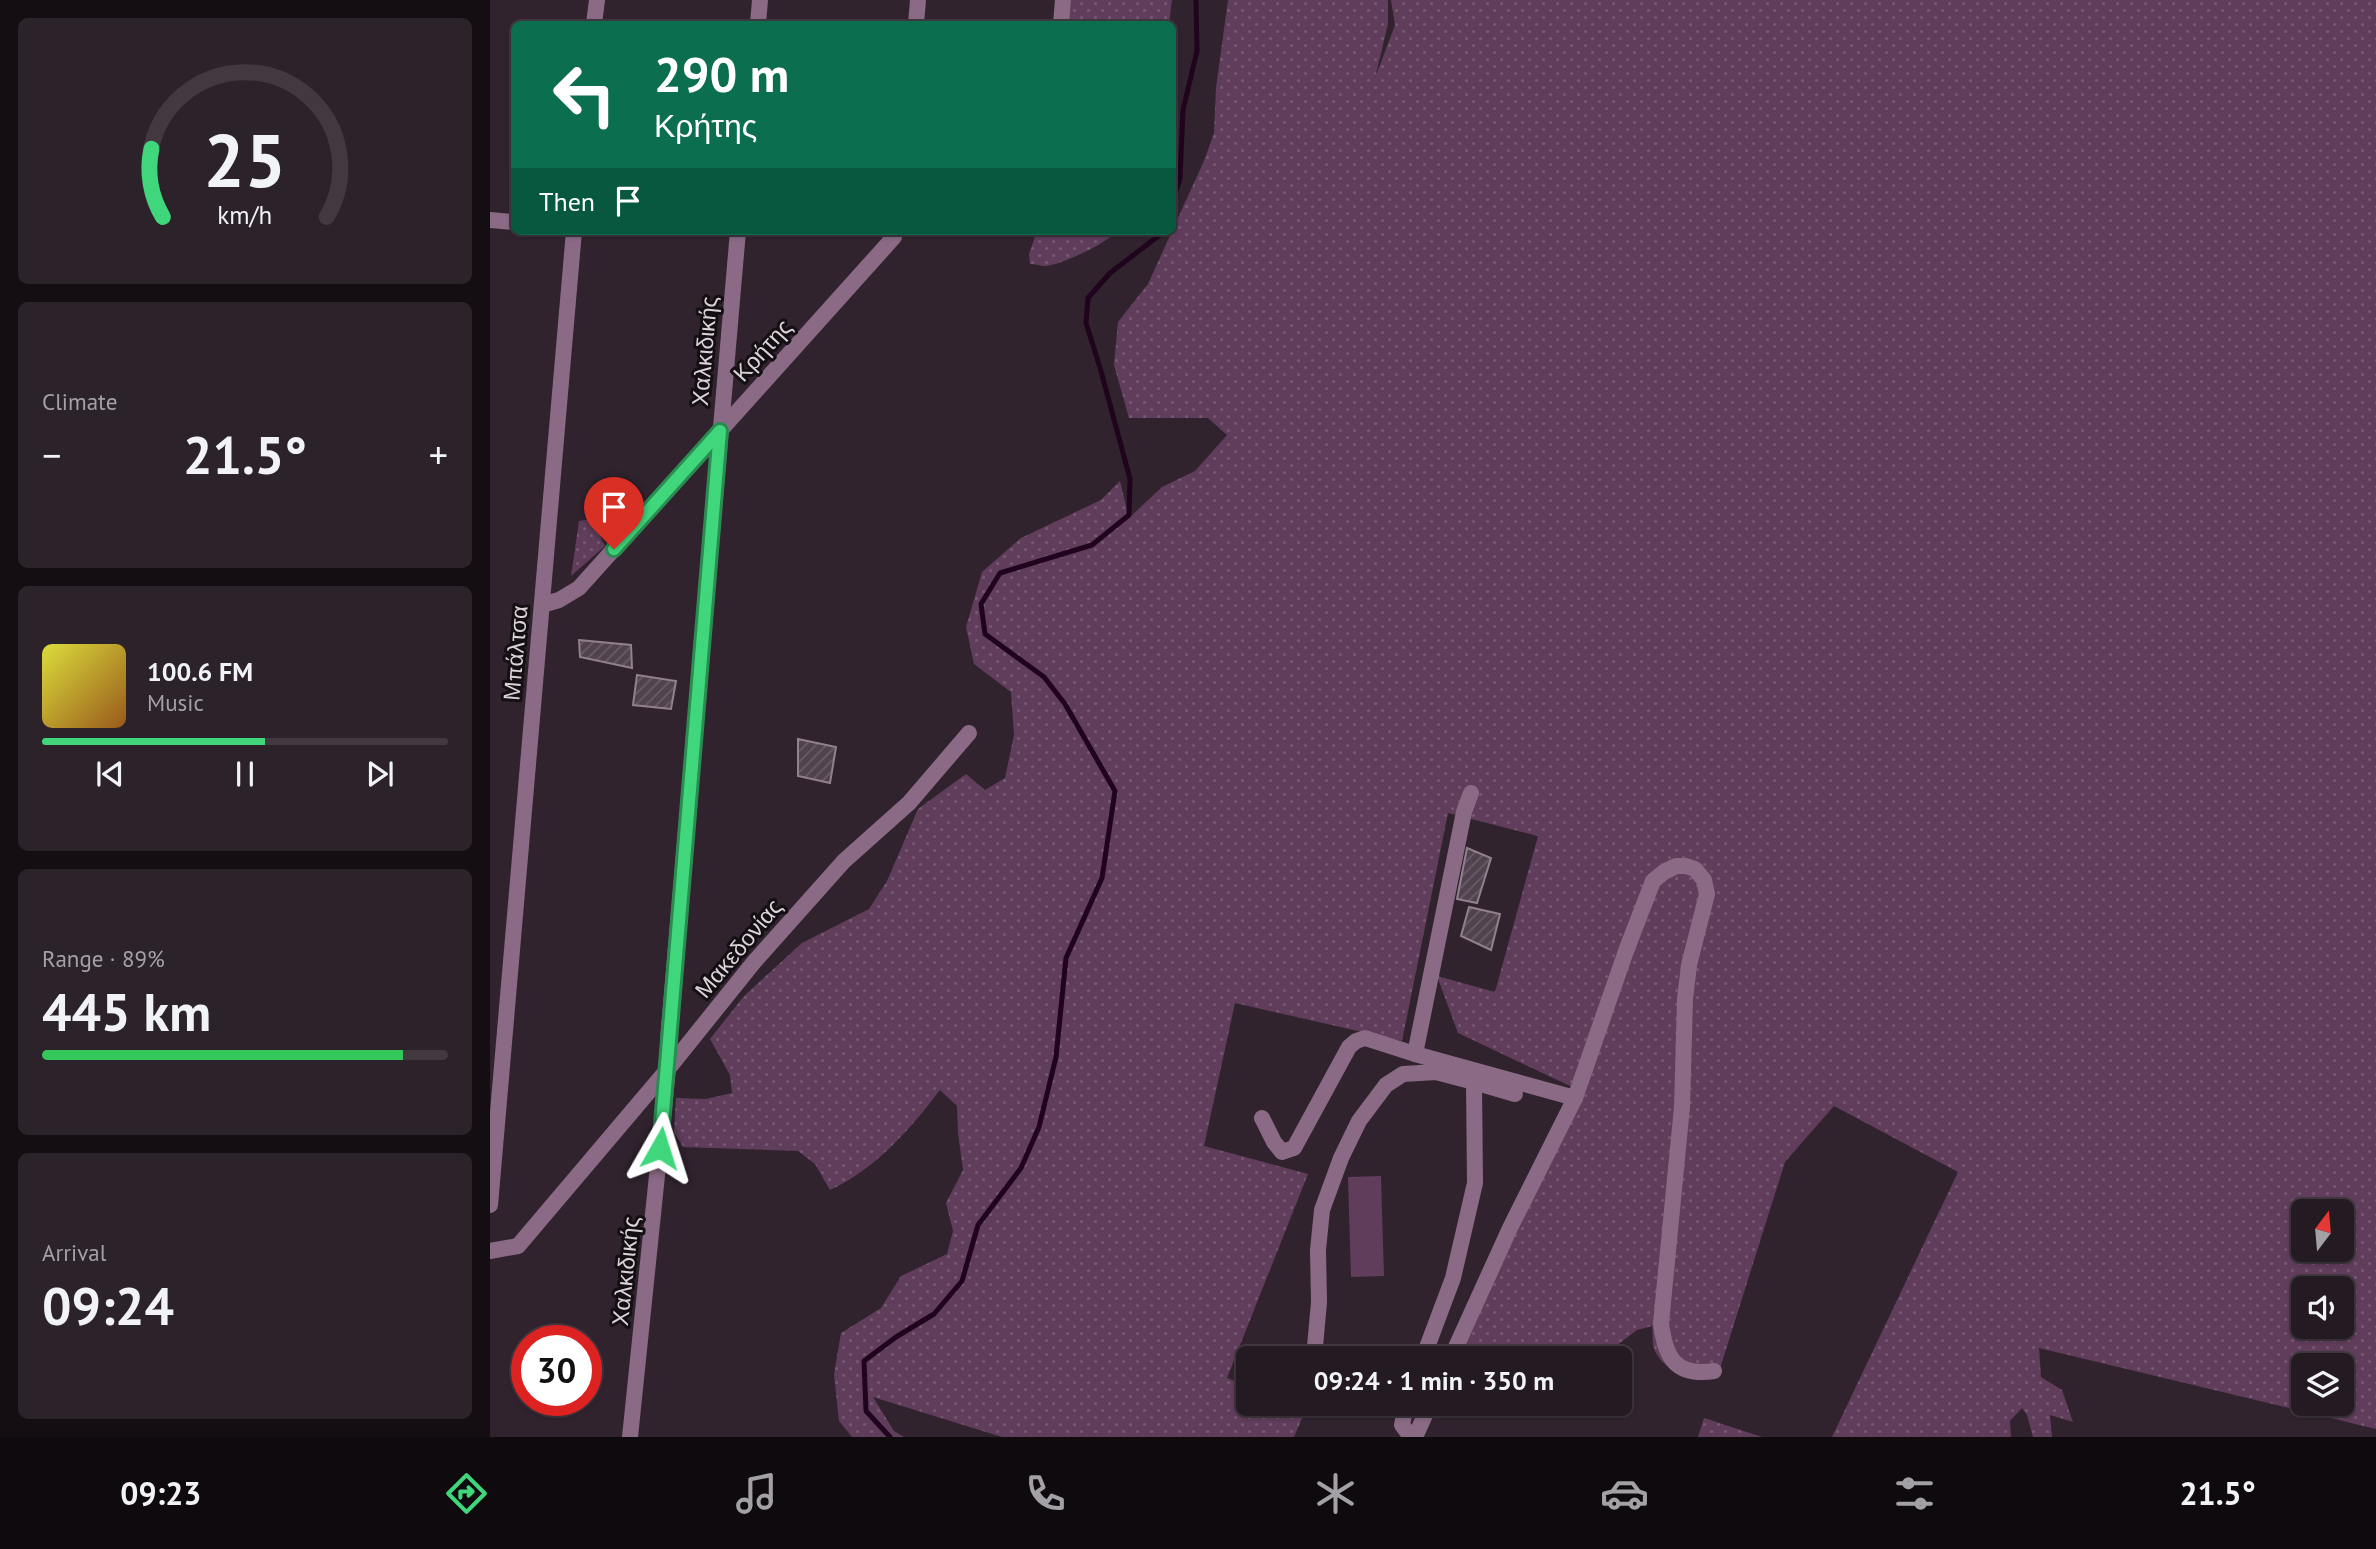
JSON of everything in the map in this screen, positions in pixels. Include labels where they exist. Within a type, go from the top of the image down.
[{"type":"street","points":[[594,21],[597,0]]},
{"type":"street","points":[[758,21],[760,0]]},
{"type":"street","points":[[916,21],[918,0]]},
{"type":"street","points":[[1061,21],[1063,0]]},
{"type":"street","points":[[490,220],[511,222]]},
{"type":"street","name":"Μπάλτσα","points":[[490,1205],[574,235]]},
{"type":"street","name":"Χαλκιδικής","points":[[631,1437],[668,1069],[669,1026],[738,235]]},
{"type":"street","name":"Κρήτης","points":[[542,606],[579,589],[893,235]]},
{"type":"street","name":"Μακεδονίας","points":[[490,1251],[518,1246],[668,1069],[754,962],[835,871],[909,803],[970,733]]},
{"type":"street","points":[[1415,1054],[1464,812],[1471,793]]},
{"type":"street","points":[[1456,1346],[1510,1228],[1575,1098],[1653,881],[1676,866],[1695,869],[1704,880],[1707,894],[1689,965],[1685,999],[1682,1107],[1661,1323],[1663,1343],[1668,1356],[1677,1366],[1695,1371],[1714,1371]]},
{"type":"street","points":[[1262,1118],[1282,1152],[1294,1148],[1349,1047],[1365,1038],[1575,1098]]},
{"type":"street","points":[[1315,1346],[1320,1302],[1318,1250],[1322,1210],[1340,1158],[1359,1121],[1386,1086],[1403,1074],[1436,1072],[1515,1094]]},
{"type":"street","points":[[1428,1346],[1453,1278],[1475,1182],[1474,1083]]},
{"type":"street","points":[[1404,1416],[1402,1425],[1413,1437],[1424,1416]]},
{"type":"shaded area","points":[[1071,0],[1172,0],[1169,21],[1068,21]]},
{"type":"shaded area","points":[[1228,0],[1388,0],[1388,24],[1375,78],[1395,25],[1391,0],[2376,0],[2376,1429],[2322,1416],[2354,1416],[2354,1353],[2291,1353],[2291,1409],[2039,1348],[2041,1377],[2062,1390],[2073,1422],[2050,1415],[2052,1437],[2033,1437],[2027,1415],[2022,1408],[2010,1421],[2011,1437],[1832,1437],[1958,1172],[1834,1106],[1785,1162],[1717,1378],[1681,1373],[1665,1364],[1654,1349],[1652,1326],[1637,1330],[1616,1346],[1461,1345],[1585,1093],[1458,1033],[1437,976],[1495,992],[1538,836],[1448,813],[1402,1041],[1235,1003],[1204,1146],[1308,1174],[1240,1346],[1236,1346],[1236,1355],[1227,1378],[1236,1381],[1236,1416],[1303,1416],[1294,1437],[1002,1437],[873,1397],[894,1431],[904,1437],[852,1437],[839,1421],[834,1374],[841,1333],[881,1308],[901,1276],[947,1254],[953,1231],[946,1203],[963,1170],[957,1106],[940,1090],[891,1147],[862,1171],[830,1190],[815,1164],[798,1151],[683,1147],[674,1132],[676,1098],[706,1099],[732,1093],[730,1075],[710,1039],[744,996],[802,943],[869,909],[887,881],[918,809],[966,774],[985,790],[1005,778],[1014,735],[1011,692],[974,664],[966,627],[982,572],[1021,538],[1101,500],[1120,481],[1129,518],[1162,487],[1195,471],[1227,435],[1208,418],[1129,418],[1114,365],[1118,322],[1148,284],[1170,235],[1176,235],[1176,222],[1214,133],[1216,88]]},
{"type":"shaded area","points":[[1036,235],[1113,235],[1084,253],[1046,266],[1030,264],[1029,254]]},
{"type":"shaded area","points":[[592,519],[605,546],[571,576],[579,521]]},
{"type":"shaded area","points":[[1381,1176],[1384,1276],[1351,1277],[1348,1177]]},
{"type":"shaded area","points":[[1704,1418],[1762,1437],[1698,1437]]},
{"type":"building","points":[[579,640],[631,645],[632,668],[580,657]]},
{"type":"building","points":[[637,675],[676,681],[671,709],[633,705]]},
{"type":"building","points":[[798,739],[836,747],[830,783],[798,776]]},
{"type":"building","points":[[1467,848],[1491,858],[1477,903],[1457,899]]},
{"type":"building","points":[[1469,907],[1500,914],[1491,950],[1461,936]]},
{"type":"waterway","points":[[1176,191],[1180,178],[1183,110],[1197,51],[1196,0]]},
{"type":"waterway","points":[[890,1437],[866,1411],[864,1361],[934,1314],[962,1281],[978,1225],[1021,1168],[1039,1127],[1056,1057],[1066,958],[1102,878],[1115,791],[1065,704],[1044,677],[985,634],[981,604],[1000,573],[1092,545],[1129,515],[1130,479],[1086,323],[1088,298],[1110,273],[1160,235]]},
{"type":"route","points":[[614,549],[720,431],[660,1148]]}]
